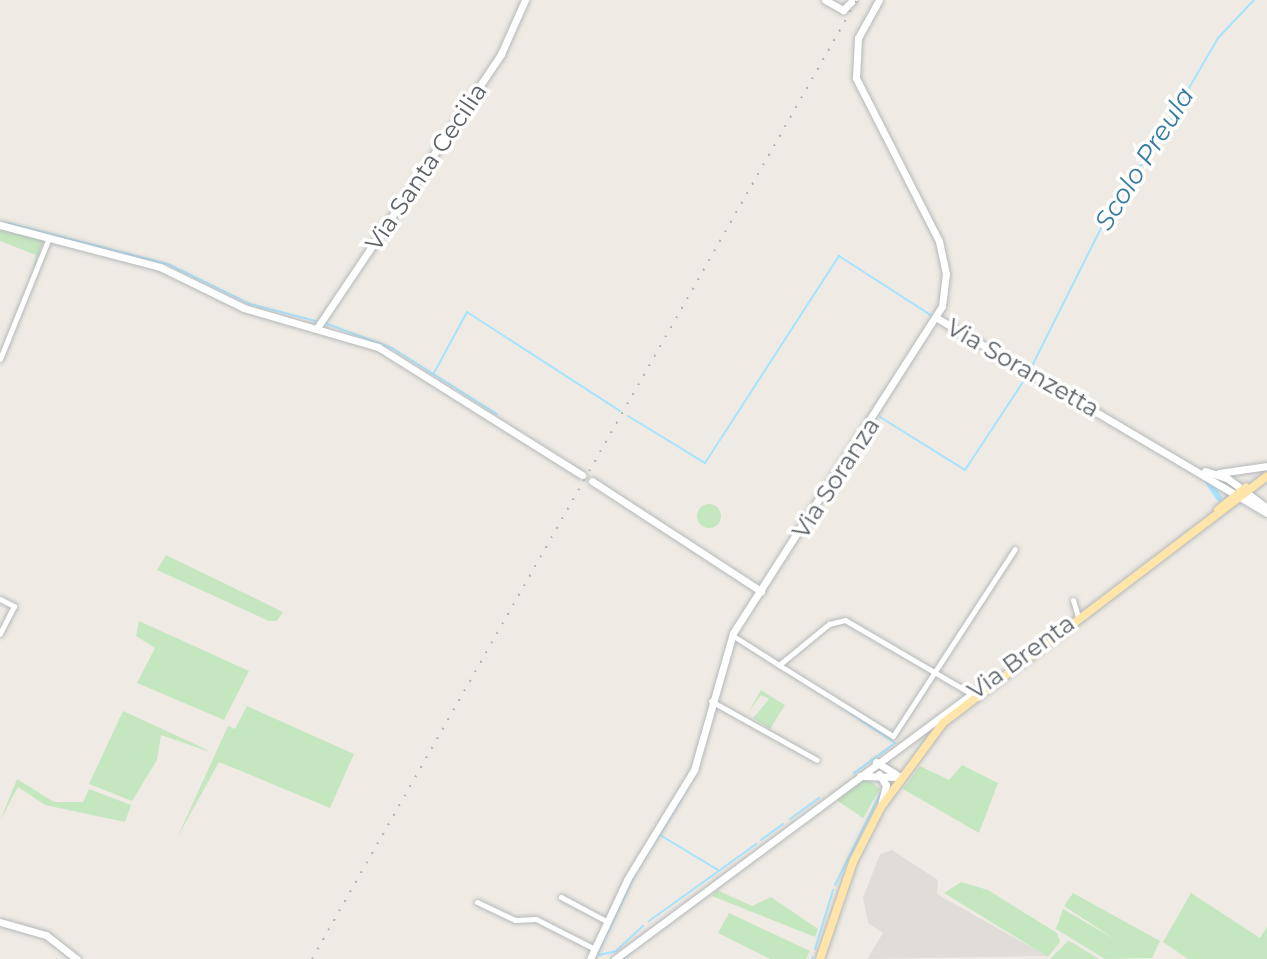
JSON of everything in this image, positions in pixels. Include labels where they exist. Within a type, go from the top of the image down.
[{"type":"main road","name":"Via Brenta","points":[[996,676],[1201,530],[1266,474]]},
{"type":"main road","name":"Via Brenta","points":[[1167,552],[1266,474]]},
{"type":"main road","points":[[820,959],[853,862],[881,807],[900,777],[943,723],[996,676]]},
{"type":"street","name":"Via Santa Cecilia","points":[[317,328],[501,54],[525,0]]},
{"type":"street","points":[[825,0],[842,10],[853,0]]},
{"type":"street","name":"Via Soranzetta","points":[[879,0],[854,51],[856,78],[944,260],[937,318],[1201,470],[1221,486],[1242,494]]},
{"type":"street","points":[[0,225],[160,267],[232,304],[317,328],[399,358],[582,475]]},
{"type":"street","points":[[0,359],[49,238]]},
{"type":"street","name":"Via Soranza","points":[[590,959],[694,770],[711,701],[732,635],[937,318]]},
{"type":"street","name":"Via Soranzetta","points":[[1201,470],[1216,473],[1242,494]]},
{"type":"street","points":[[1216,473],[1266,474],[1264,505],[1242,494]]},
{"type":"street","points":[[592,481],[761,591]]},
{"type":"street","points":[[1221,486],[1223,507]]},
{"type":"street","points":[[1242,494],[1267,513]]},
{"type":"street","points":[[732,635],[893,736],[1015,549]]},
{"type":"street","points":[[0,599],[14,606],[0,634]]},
{"type":"street","points":[[1073,600],[1078,616]]},
{"type":"street","points":[[779,665],[838,620],[970,693]]},
{"type":"street","name":"Via Brenta","points":[[615,959],[876,762],[996,676]]},
{"type":"street","points":[[711,701],[817,760]]},
{"type":"street","points":[[876,762],[900,777]]},
{"type":"street","points":[[878,774],[886,785],[881,807]]},
{"type":"street","name":"Via Brenta","points":[[856,777],[878,774],[900,777]]},
{"type":"street","points":[[561,897],[608,922]]},
{"type":"street","points":[[477,902],[515,920],[536,919],[596,949]]},
{"type":"street","points":[[0,922],[46,935],[77,959]]},
{"type":"shaded area","points":[[892,850],[938,880],[937,894],[1047,956],[867,959],[883,933],[868,923],[863,898],[880,854]]},
{"type":"green space","points":[[0,229],[43,240],[30,284],[36,255],[0,241]]},
{"type":"green space","points":[[709,504],[718,507],[721,516],[718,525],[709,528],[700,525],[697,516],[700,507]]},
{"type":"green space","points":[[166,555],[283,612],[277,621],[269,621],[157,570]]},
{"type":"green space","points":[[139,621],[249,671],[224,720],[137,683],[155,648],[136,636]]},
{"type":"green space","points":[[761,690],[785,705],[770,729],[753,718],[769,699],[761,695],[748,713]]},
{"type":"green space","points":[[247,706],[354,754],[330,808],[219,762],[177,838],[228,726],[235,729]]},
{"type":"green space","points":[[123,711],[210,752],[161,735],[157,760],[132,801],[89,784]]},
{"type":"green space","points":[[962,765],[998,783],[979,833],[903,789],[920,766],[949,780]]},
{"type":"green space","points":[[867,778],[880,789],[863,818],[835,799]]},
{"type":"green space","points":[[17,779],[54,802],[83,802],[89,789],[131,805],[125,822],[45,805],[18,787],[0,821]]},
{"type":"green space","points":[[961,882],[988,890],[1057,933],[1060,942],[1048,957],[944,893]]},
{"type":"green space","points":[[717,890],[752,906],[771,897],[818,929],[815,937],[712,896]]},
{"type":"green space","points":[[1073,893],[1160,941],[1152,958],[1105,959],[1056,929],[1063,909],[1116,940],[1064,906]]},
{"type":"green space","points":[[1191,893],[1260,938],[1267,927],[1267,959],[1188,959],[1163,942]]},
{"type":"green space","points":[[729,913],[810,951],[806,959],[770,959],[718,933]]},
{"type":"green space","points":[[1068,941],[1073,943],[1099,959],[1050,959]]},
{"type":"waterway","name":"Scolo Preula","points":[[1032,366],[1122,186],[1150,155],[1218,38],[1254,0]]},
{"type":"waterway","points":[[8,223],[168,264],[250,304],[316,321]]},
{"type":"waterway","points":[[628,416],[705,463],[839,256],[932,316]]},
{"type":"waterway","points":[[434,373],[467,312],[620,411]]},
{"type":"waterway","points":[[325,323],[392,348],[497,414]]},
{"type":"waterway","points":[[880,417],[965,470],[1027,376]]},
{"type":"waterway","points":[[1207,480],[1219,498]]},
{"type":"waterway","points":[[843,708],[895,743],[854,773]]},
{"type":"waterway","points":[[686,792],[711,722]]},
{"type":"waterway","points":[[835,885],[881,792]]},
{"type":"waterway","points":[[643,861],[682,798]]},
{"type":"waterway","points":[[790,819],[819,798]]},
{"type":"waterway","points":[[761,840],[783,824]]},
{"type":"waterway","points":[[660,835],[718,870]]},
{"type":"waterway","points":[[649,921],[756,844]]},
{"type":"waterway","points":[[595,959],[638,868]]},
{"type":"waterway","points":[[815,949],[833,890]]},
{"type":"waterway","points":[[599,955],[616,951],[643,926]]},
{"type":"waterway","points":[[623,959],[630,952]]},
{"type":"railway","points":[[312,959],[857,0]]}]
